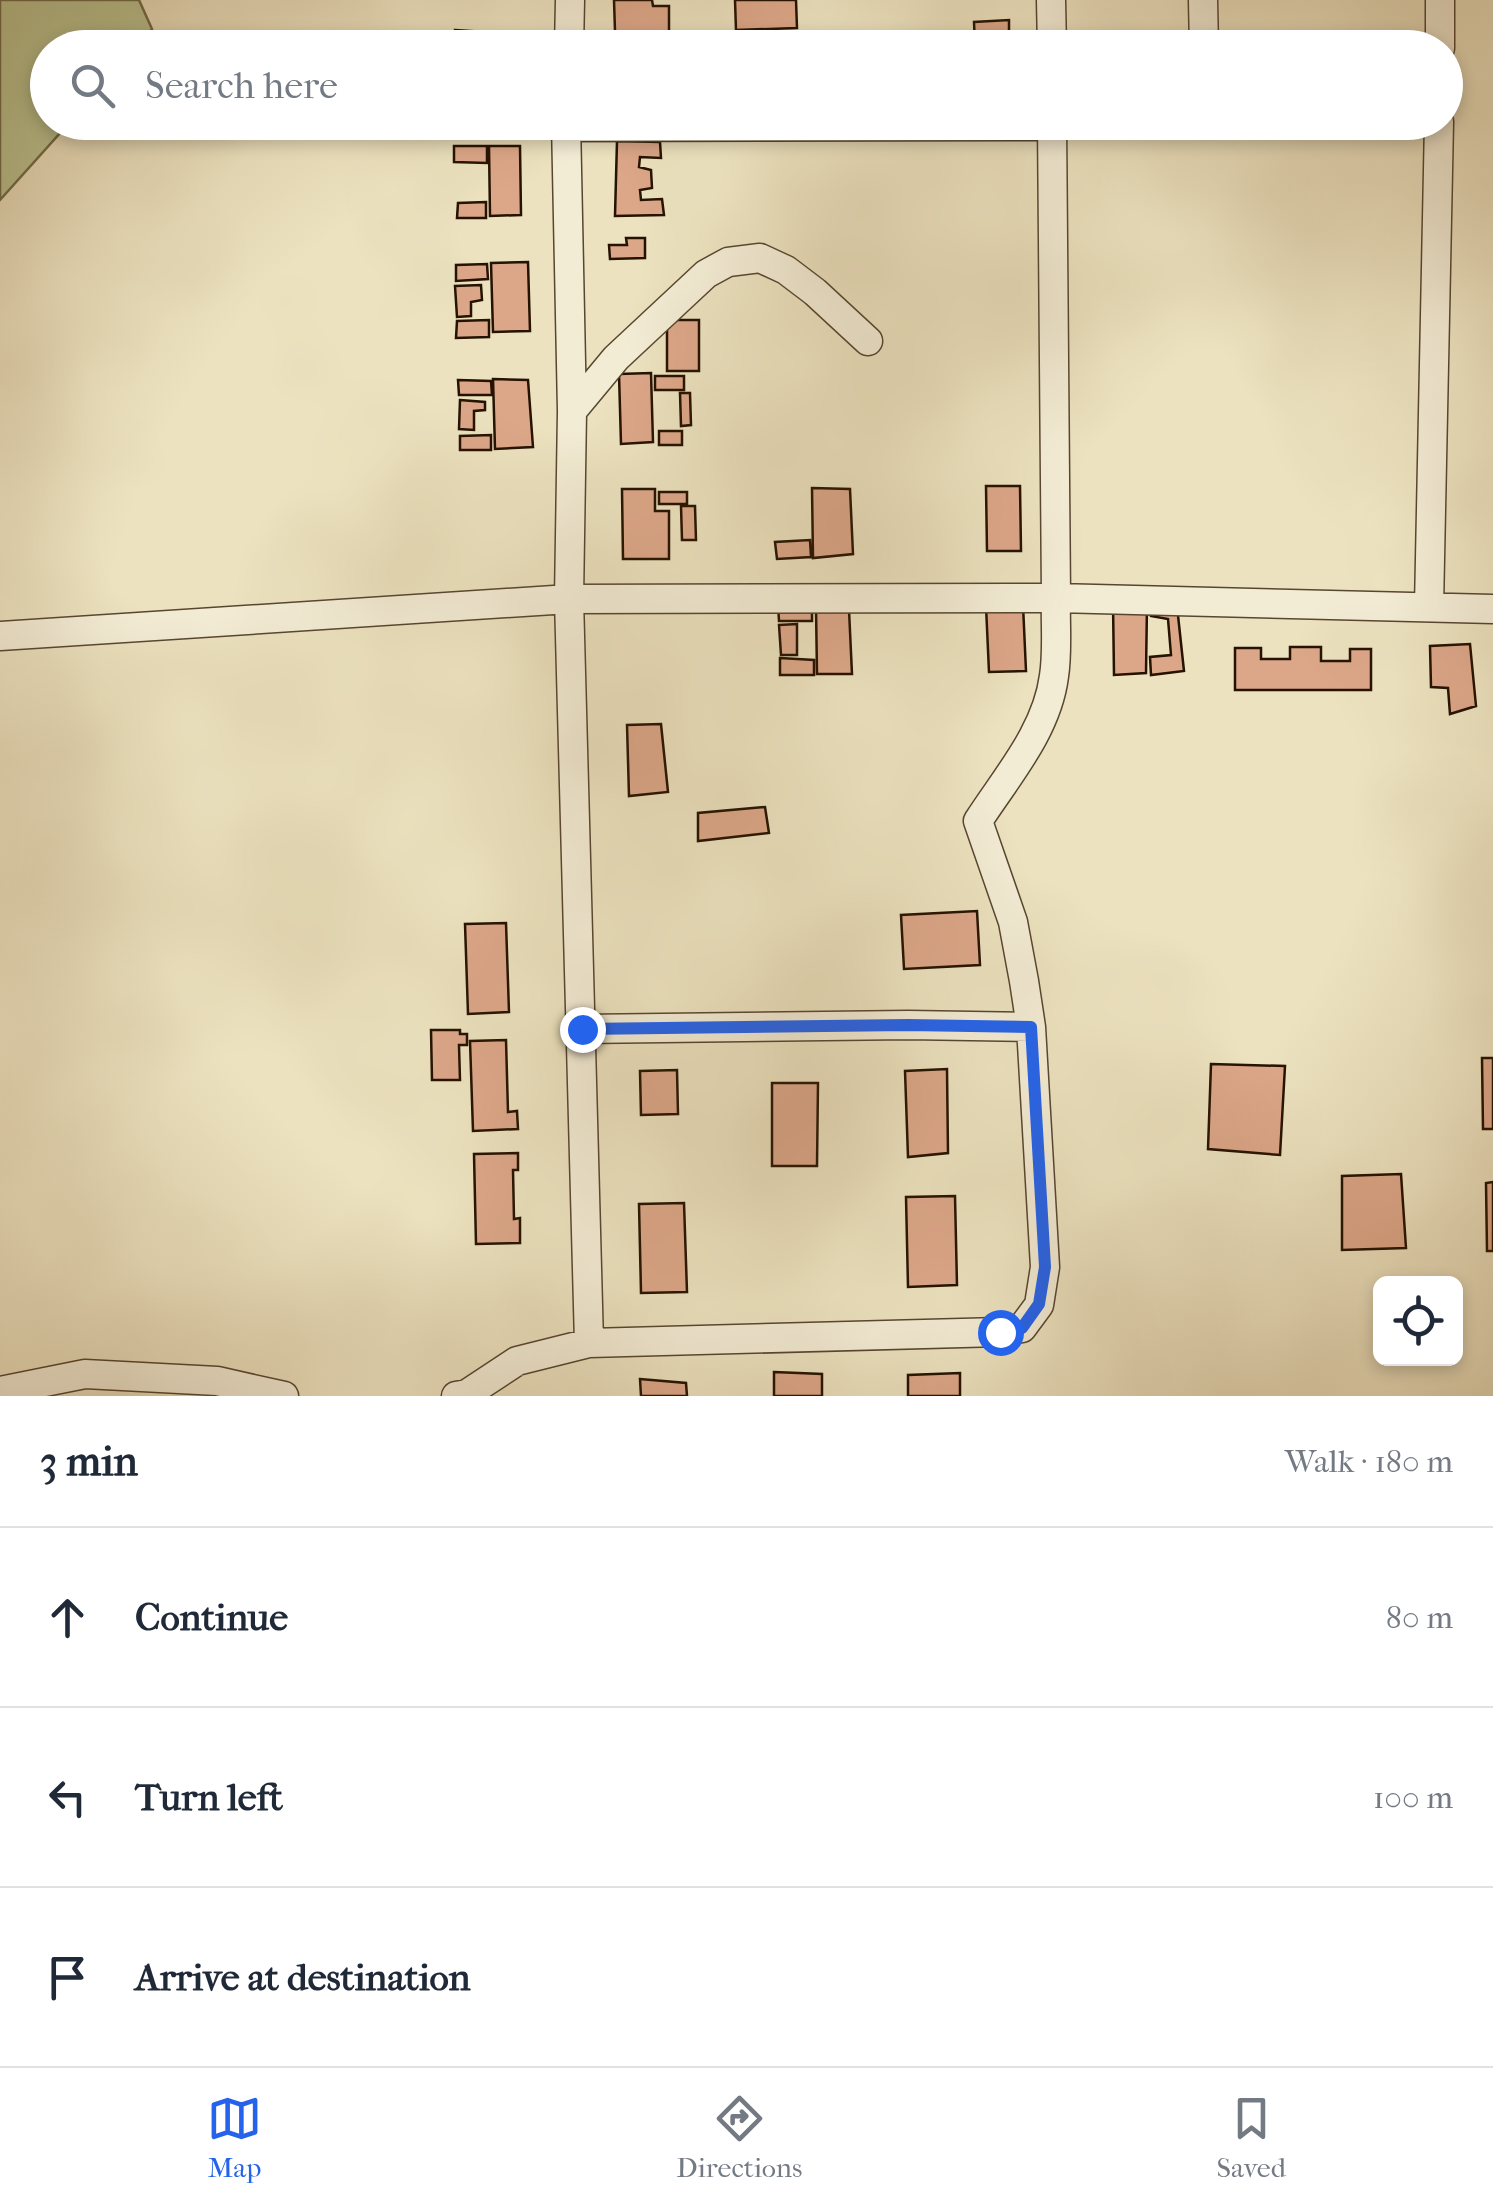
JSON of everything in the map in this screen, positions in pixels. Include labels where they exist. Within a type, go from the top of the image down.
[{"type":"street","points":[[569,30],[570,0]]},
{"type":"street","points":[[1051,0],[1052,30]]},
{"type":"street","points":[[1203,0],[1204,30]]},
{"type":"street","points":[[1440,0],[1440,30]]},
{"type":"street","points":[[566,140],[572,410],[569,599],[589,1342]]},
{"type":"street","points":[[456,1396],[467,1394],[518,1361],[589,1342],[1000,1332],[1022,1328],[1039,1304],[1045,1267],[1031,1027],[1013,922],[978,821],[1035,733],[1047,708],[1054,676],[1052,140]]},
{"type":"street","points":[[1429,607],[1439,140]]},
{"type":"street","points":[[572,410],[616,358],[706,274],[728,262],[760,258],[786,270],[868,342]]},
{"type":"street","points":[[0,636],[569,599],[1056,598],[1493,609]]},
{"type":"street","points":[[582,1029],[1031,1027]]},
{"type":"street","points":[[0,1391],[86,1374],[217,1381],[284,1396]]},
{"type":"green space","points":[[0,0],[139,0],[151,30],[30,30],[30,140],[54,140],[0,200]]},
{"type":"building","points":[[614,0],[652,0],[653,6],[669,6],[669,30],[615,30]]},
{"type":"building","points":[[735,0],[796,0],[797,28],[736,30]]},
{"type":"building","points":[[1009,20],[1009,30],[974,30],[974,22]]},
{"type":"building","points":[[617,141],[660,142],[661,158],[640,157],[639,167],[651,170],[652,188],[640,190],[641,200],[662,199],[664,215],[615,216]]},
{"type":"building","points":[[454,146],[487,146],[487,163],[454,162]]},
{"type":"building","points":[[489,146],[520,146],[521,215],[490,216]]},
{"type":"building","points":[[486,202],[486,218],[457,218],[458,203]]},
{"type":"building","points":[[626,238],[645,238],[645,258],[610,259],[609,245],[627,245]]},
{"type":"building","points":[[528,262],[530,331],[493,332],[491,263]]},
{"type":"building","points":[[487,264],[488,279],[456,281],[456,265]]},
{"type":"building","points":[[481,285],[482,300],[471,302],[471,316],[457,317],[455,286]]},
{"type":"building","points":[[489,320],[489,337],[456,338],[457,321]]},
{"type":"building","points":[[667,320],[699,320],[699,371],[667,371]]},
{"type":"building","points":[[651,373],[653,442],[621,444],[619,374]]},
{"type":"building","points":[[655,376],[684,376],[684,390],[655,390]]},
{"type":"building","points":[[493,379],[528,380],[533,447],[495,449]]},
{"type":"building","points":[[458,380],[491,381],[492,395],[459,395]]},
{"type":"building","points":[[680,393],[690,393],[691,425],[681,426]]},
{"type":"building","points":[[460,400],[485,402],[485,410],[474,411],[474,430],[459,429]]},
{"type":"building","points":[[659,431],[682,431],[682,445],[659,445]]},
{"type":"building","points":[[491,435],[491,450],[460,450],[460,436]]},
{"type":"building","points":[[986,486],[1020,486],[1021,551],[987,551]]},
{"type":"building","points":[[812,488],[850,489],[853,554],[813,558]]},
{"type":"building","points":[[622,489],[655,489],[655,511],[669,511],[669,559],[623,559]]},
{"type":"building","points":[[659,492],[687,492],[687,504],[659,504]]},
{"type":"building","points":[[681,506],[695,506],[696,540],[682,540]]},
{"type":"building","points":[[810,540],[811,557],[777,559],[775,542]]},
{"type":"building","points":[[1113,603],[1147,604],[1146,673],[1114,675]]},
{"type":"building","points":[[778,604],[812,605],[812,621],[779,621]]},
{"type":"building","points":[[1023,605],[1026,671],[989,672],[986,606]]},
{"type":"building","points":[[1151,605],[1177,606],[1184,671],[1151,675],[1150,657],[1171,655],[1168,619],[1151,616]]},
{"type":"building","points":[[816,608],[849,610],[852,674],[817,674]]},
{"type":"building","points":[[797,624],[797,655],[781,655],[779,625]]},
{"type":"building","points":[[1470,644],[1476,706],[1450,714],[1448,688],[1431,687],[1430,646]]},
{"type":"building","points":[[1290,647],[1321,647],[1321,661],[1350,661],[1350,649],[1371,649],[1371,690],[1235,690],[1235,648],[1261,648],[1261,659],[1290,659]]},
{"type":"building","points":[[780,658],[814,660],[814,675],[780,675]]},
{"type":"building","points":[[661,724],[668,792],[629,796],[627,725]]},
{"type":"building","points":[[765,807],[769,833],[698,841],[698,813]]},
{"type":"building","points":[[977,911],[980,965],[904,969],[901,915]]},
{"type":"building","points":[[506,923],[509,1012],[468,1014],[465,924]]},
{"type":"building","points":[[431,1030],[460,1030],[460,1034],[467,1034],[467,1045],[459,1045],[460,1080],[432,1080]]},
{"type":"building","points":[[506,1040],[508,1112],[517,1111],[518,1129],[473,1131],[470,1041]]},
{"type":"building","points":[[1482,1058],[1493,1058],[1493,1129],[1483,1129]]},
{"type":"building","points":[[1211,1064],[1285,1066],[1280,1155],[1208,1149]]},
{"type":"building","points":[[947,1069],[948,1153],[908,1157],[905,1071]]},
{"type":"building","points":[[677,1070],[678,1114],[641,1115],[640,1071]]},
{"type":"building","points":[[772,1083],[818,1083],[817,1166],[772,1166]]},
{"type":"building","points":[[518,1153],[518,1170],[513,1170],[514,1219],[520,1218],[520,1243],[476,1244],[474,1154]]},
{"type":"building","points":[[1401,1174],[1406,1248],[1342,1250],[1342,1176]]},
{"type":"building","points":[[1493,1182],[1493,1251],[1487,1251],[1486,1183]]},
{"type":"building","points":[[955,1196],[957,1285],[908,1287],[906,1197]]},
{"type":"building","points":[[684,1203],[687,1292],[641,1293],[639,1204]]},
{"type":"building","points":[[774,1372],[822,1374],[822,1396],[774,1396]]},
{"type":"building","points":[[960,1373],[960,1396],[908,1396],[908,1375]]},
{"type":"building","points":[[640,1379],[686,1383],[687,1396],[641,1396]]},
{"type":"route","points":[[582,1029],[1031,1027],[1045,1267],[1039,1304],[1022,1328],[1000,1332]]}]
